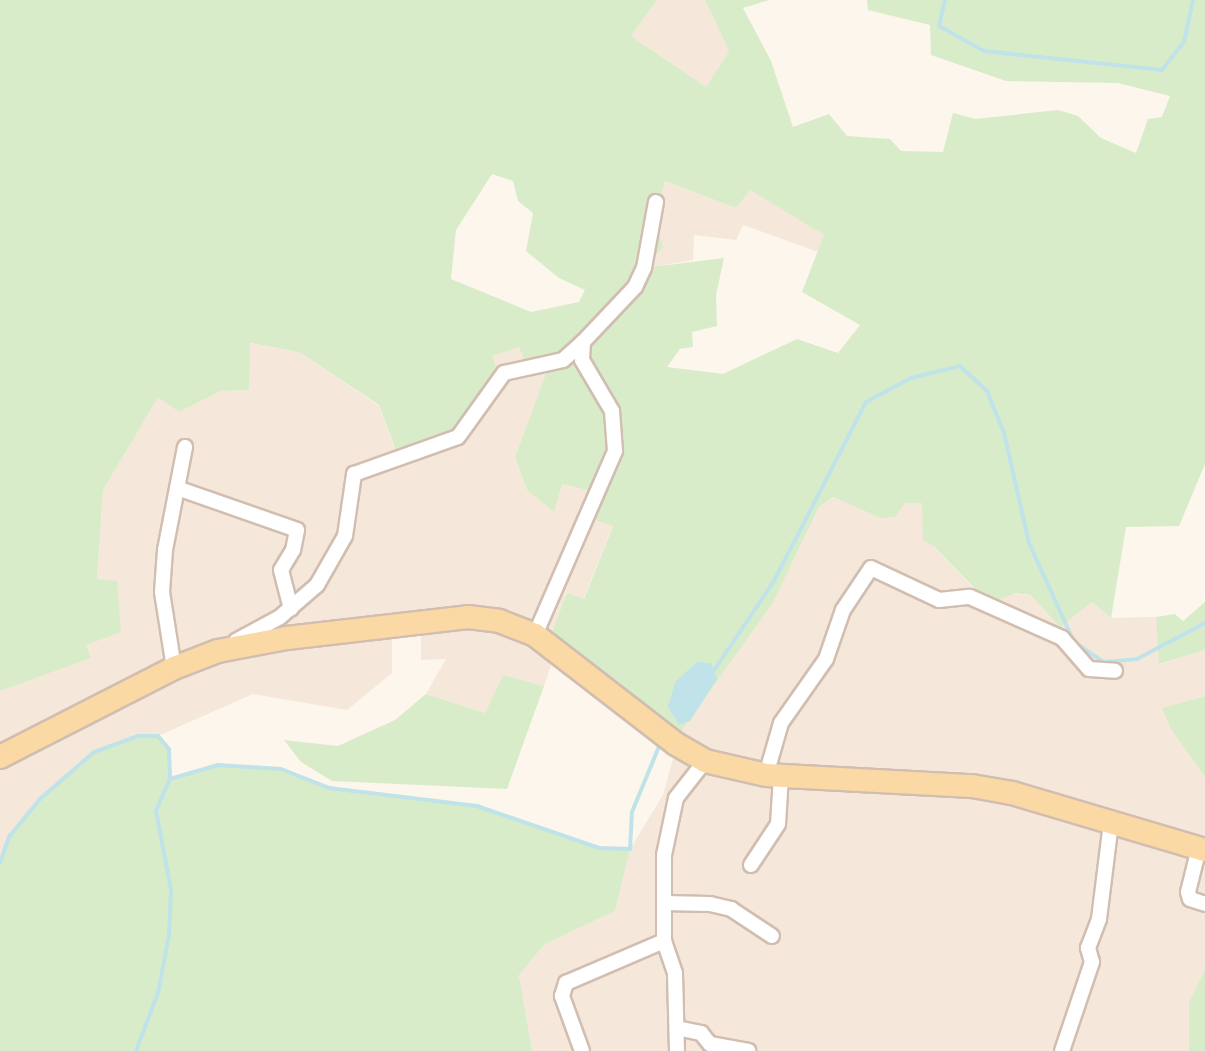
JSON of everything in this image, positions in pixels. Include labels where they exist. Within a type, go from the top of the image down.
[{"type":"main road","points":[[0,757],[174,668],[218,652],[287,638],[468,617],[499,621],[535,635],[676,744],[705,760],[774,775],[972,786],[1202,849]]},
{"type":"street","points":[[218,652],[291,609],[317,584],[340,545],[354,474],[458,437],[504,373],[564,360],[582,342],[634,288],[644,268],[656,202]]},
{"type":"street","points":[[535,635],[615,452],[612,411],[582,360],[582,342]]},
{"type":"street","points":[[174,668],[162,592],[186,447]]},
{"type":"street","points":[[177,488],[297,530],[293,550],[281,570],[291,609]]},
{"type":"street","points":[[751,865],[778,824],[774,775],[781,724],[826,660],[843,610],[871,568],[939,600],[970,597],[1062,638],[1088,668],[1115,670]]},
{"type":"street","points":[[677,1051],[674,973],[664,941],[670,811],[705,760]]},
{"type":"street","points":[[1062,1051],[1092,962],[1088,948],[1098,919],[1111,822]]},
{"type":"street","points":[[1202,849],[1188,892],[1190,899],[1205,904]]},
{"type":"street","points":[[664,903],[710,904],[731,910],[772,936]]},
{"type":"street","points":[[582,1051],[562,996],[566,983],[664,941]]},
{"type":"street","points":[[678,1028],[701,1032],[710,1044],[748,1051]]},
{"type":"shaded area","points":[[657,0],[705,0],[729,51],[706,87],[631,36]]},
{"type":"shaded area","points":[[665,181],[736,208],[750,189],[824,235],[821,253],[743,225],[736,240],[694,235],[693,260],[642,269]]},
{"type":"shaded area","points":[[249,343],[299,352],[379,406],[398,458],[491,356],[519,347],[550,366],[515,457],[527,490],[553,511],[562,484],[588,490],[613,525],[583,600],[566,593],[559,642],[544,686],[503,675],[485,713],[426,694],[446,659],[421,660],[421,623],[392,627],[392,673],[347,710],[253,694],[158,736],[138,736],[94,752],[0,863],[0,691],[90,658],[86,645],[97,580],[103,490],[158,396],[179,412],[221,391],[249,390]]},
{"type":"shaded area","points":[[835,497],[880,518],[905,503],[923,503],[934,546],[976,591],[1031,595],[1078,610],[1092,602],[1111,618],[1156,617],[1160,664],[1205,650],[1205,696],[1163,708],[1205,777],[1205,970],[1189,1003],[1189,1051],[532,1051],[519,975],[545,944],[615,911],[630,849],[663,795],[680,733],[773,603],[819,507]]},
{"type":"green space","points":[[0,0],[657,0],[631,36],[706,87],[729,51],[705,0],[769,0],[743,8],[771,61],[793,127],[829,114],[847,136],[890,139],[901,151],[943,152],[953,113],[976,119],[1058,110],[1078,116],[1101,138],[1136,153],[1148,119],[1162,117],[1170,96],[1118,83],[1006,81],[931,55],[930,25],[868,10],[867,0],[1205,0],[1205,464],[1179,526],[1126,527],[1111,618],[1092,602],[1060,627],[1031,595],[1015,593],[995,602],[977,591],[934,546],[923,540],[922,503],[905,503],[895,517],[880,518],[834,497],[819,507],[773,603],[680,733],[551,635],[567,593],[584,599],[613,526],[580,515],[587,490],[562,484],[554,512],[527,490],[515,457],[549,366],[529,370],[519,347],[492,356],[502,386],[466,435],[399,459],[379,405],[299,352],[250,343],[249,390],[221,391],[179,412],[158,397],[103,490],[97,579],[117,581],[121,632],[86,645],[91,658],[0,691]],"holes":[[[492,174],[513,181],[518,201],[533,213],[526,251],[559,278],[585,290],[579,302],[531,312],[451,279],[456,230]],[[665,181],[736,208],[750,190],[824,235],[802,292],[860,325],[838,353],[797,339],[723,374],[667,367],[680,349],[693,347],[692,332],[717,326],[716,295],[724,258],[644,268],[663,247],[655,223]]]},
{"type":"green space","points":[[1205,602],[1205,650],[1159,664],[1156,617],[1175,614],[1183,621]]},
{"type":"green space","points":[[503,675],[544,686],[507,789],[332,781],[301,762],[284,740],[338,746],[395,720],[426,694],[485,713]]},
{"type":"green space","points":[[1205,696],[1205,777],[1171,729],[1162,708]]},
{"type":"green space","points":[[138,736],[158,736],[169,749],[171,779],[218,765],[281,769],[329,788],[477,806],[599,848],[630,849],[615,911],[545,944],[519,975],[532,1051],[0,1051],[0,863],[9,837],[40,799],[94,752]]},
{"type":"green space","points":[[1205,970],[1205,1051],[1189,1051],[1189,1002]]},
{"type":"water","points":[[697,662],[711,663],[717,679],[690,721],[679,725],[668,707],[675,682]]},
{"type":"waterway","points":[[945,0],[939,26],[984,51],[1162,70],[1184,42],[1193,0]]},
{"type":"waterway","points":[[713,672],[774,581],[866,402],[911,378],[960,366],[987,391],[1004,433],[1029,543],[1074,642],[1104,662],[1137,659],[1205,623]]},
{"type":"waterway","points":[[0,863],[9,837],[40,799],[94,752],[138,736],[158,736],[169,749],[170,779],[156,811],[171,890],[169,935],[158,993],[136,1051]]},
{"type":"waterway","points":[[170,779],[218,765],[281,769],[329,788],[477,806],[599,848],[630,849],[632,812],[660,744]]}]
